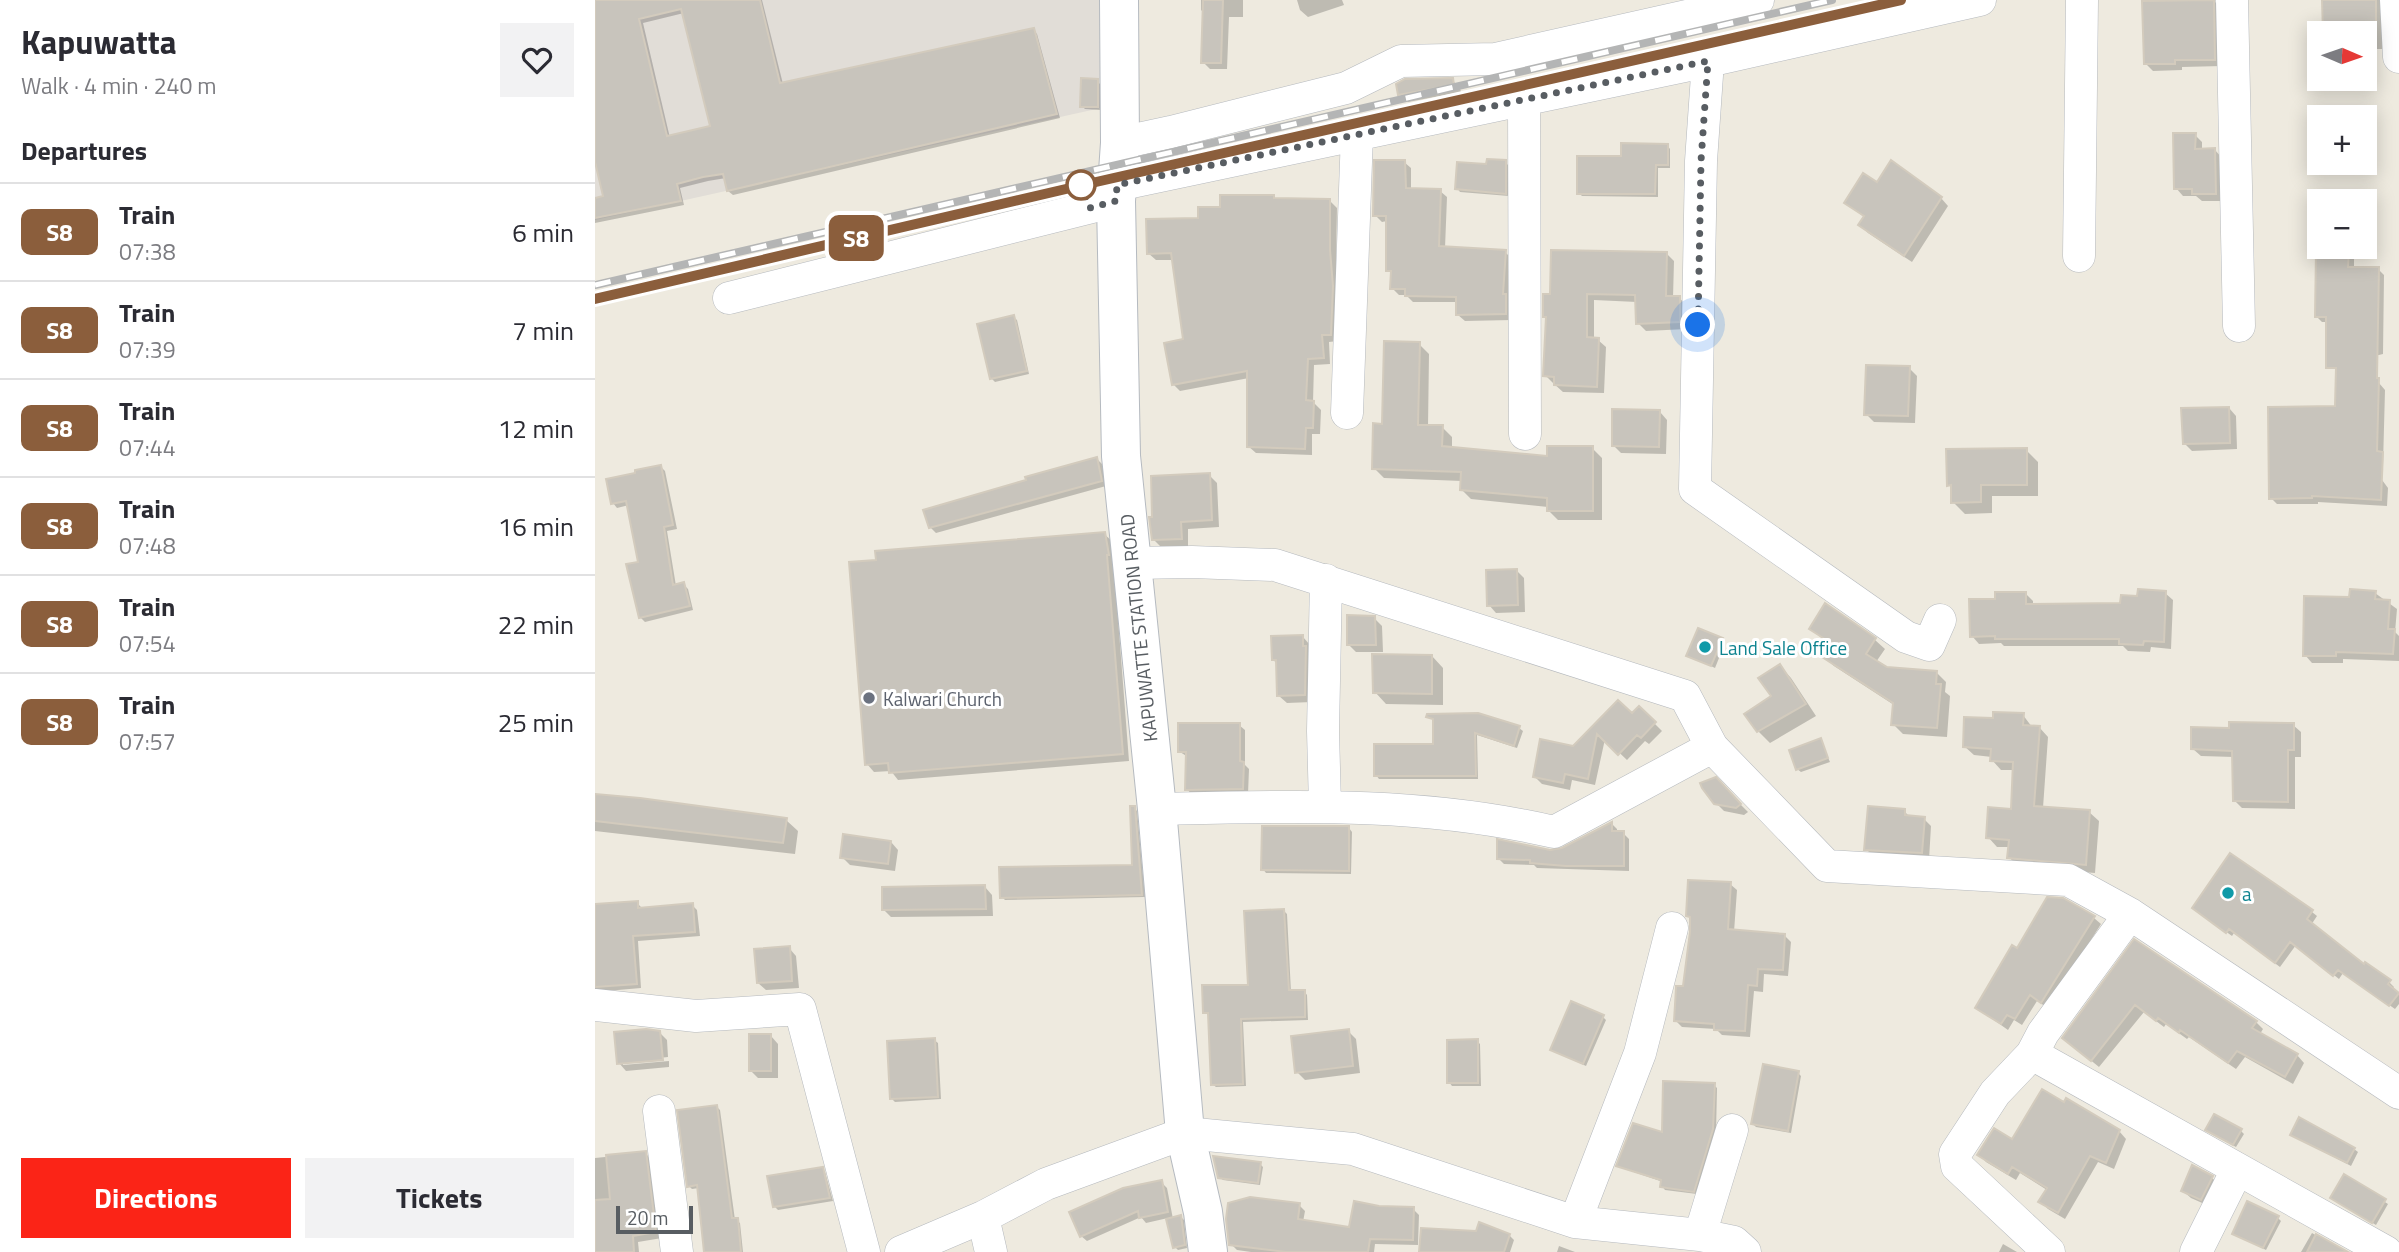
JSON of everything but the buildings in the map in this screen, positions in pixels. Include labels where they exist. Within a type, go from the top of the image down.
[{"type":"street","name":"KAPUWATTE STATION ROAD","points":[[1119,0],[1120,143],[1116,193],[1121,456],[1157,809],[1185,1133],[1203,1212],[1208,1252]]},
{"type":"street","points":[[1120,143],[1346,88],[1401,61],[1495,59],[1758,0]]},
{"type":"street","points":[[730,298],[1116,193],[1357,134],[1708,61],[1980,0]]},
{"type":"street","points":[[2079,256],[2082,0]]},
{"type":"street","points":[[2232,0],[2239,326]]},
{"type":"street","points":[[2396,0],[2399,57]]},
{"type":"street","points":[[1708,61],[1701,161],[1695,489],[1906,638],[1929,645],[1940,620]]},
{"type":"street","points":[[1524,99],[1525,434]]},
{"type":"street","points":[[1347,412],[1357,134]]},
{"type":"street","points":[[1132,563],[1275,565],[1685,696],[1712,747],[1827,866],[2068,880],[2130,914],[2399,1093]]},
{"type":"street","points":[[1325,806],[1323,731],[1326,580]]},
{"type":"street","points":[[1157,809],[1325,806],[1433,812],[1500,820],[1554,832],[1712,747]]},
{"type":"street","points":[[2049,1252],[1957,1166],[1955,1154],[1995,1093],[2032,1054],[2043,1032],[2130,914]]},
{"type":"street","points":[[1574,1222],[1640,1053],[1672,928]]},
{"type":"street","points":[[595,1005],[696,1016],[800,1009],[864,1252]]},
{"type":"street","points":[[2032,1054],[2386,1252]]},
{"type":"street","points":[[659,1111],[677,1252]]},
{"type":"street","points":[[1700,1235],[1732,1129]]},
{"type":"street","points":[[901,1252],[983,1217],[1046,1184],[1185,1133],[1353,1149],[1574,1222],[1700,1235],[1734,1242],[1745,1252]]},
{"type":"street","points":[[2196,1252],[2237,1170]]},
{"type":"street","points":[[983,1217],[991,1252]]},
{"type":"shaded area","points":[[595,0],[1108,0],[1110,106],[595,220]]},
{"type":"railway","points":[[595,285],[1832,0]]},
{"type":"railway","points":[[595,299],[1075,186],[1901,0]]},
{"type":"train","name":"S8","points":[[595,299],[1096,182],[1901,0]]},
{"type":"place","name":"Land Sale Office","points":[[1705,647]]},
{"type":"place","name":"Kalwari Church","points":[[869,698]]},
{"type":"place","name":"a","points":[[2228,893]]},
{"type":"route","points":[[1081,185],[1090,208],[1116,201],[1117,185],[1708,61],[1701,161],[1698,325]]}]
